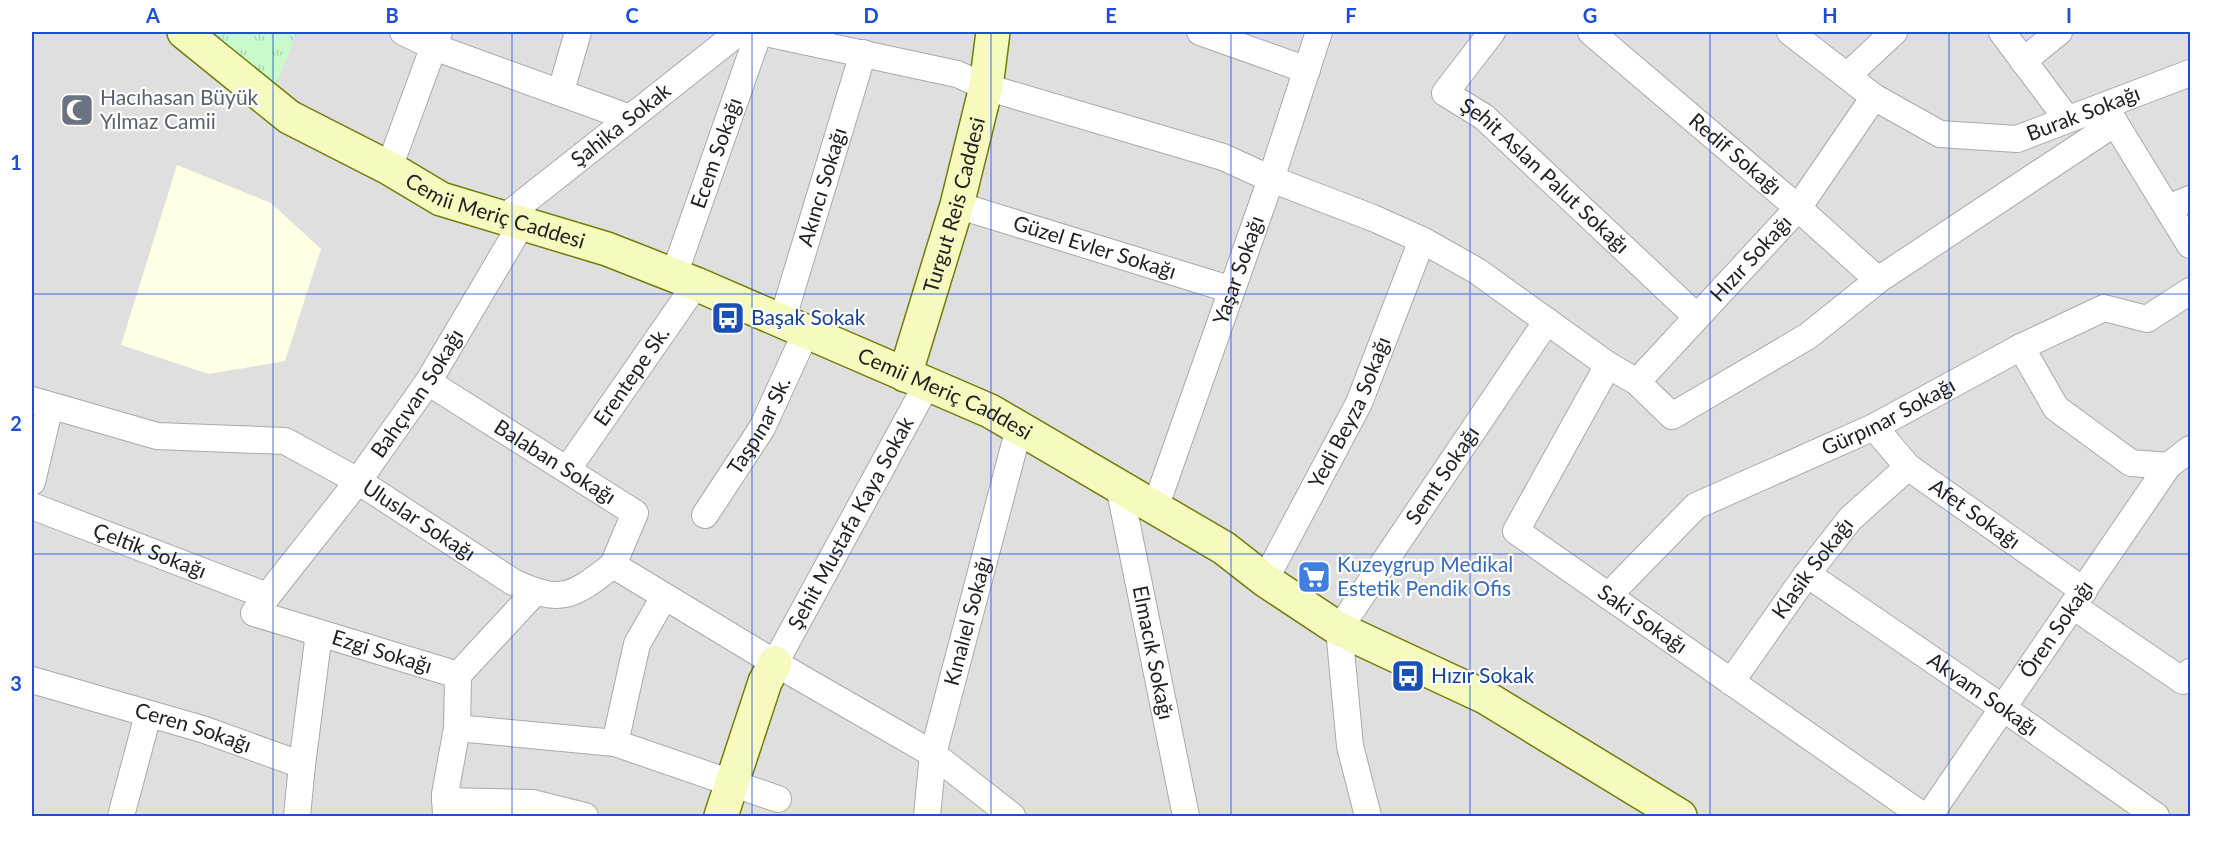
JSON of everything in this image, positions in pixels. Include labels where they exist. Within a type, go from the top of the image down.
[{"type":"street","name":"Cemii Meriç Caddesi","points":[[184,32],[289,117],[389,168],[441,199],[607,249],[794,326],[990,411],[1224,548],[1265,580],[1339,630],[1485,697],[1680,816]]},
{"type":"street","points":[[403,32],[437,39],[630,118]]},
{"type":"street","points":[[561,91],[578,32]]},
{"type":"street","points":[[739,32],[747,32]]},
{"type":"street","name":"Şahika Sokak","points":[[514,220],[630,118],[739,32]]},
{"type":"street","points":[[760,32],[957,74],[986,87],[1223,157],[1271,179],[1373,218],[1422,240],[1476,271],[1608,365],[1637,382],[1672,416],[1808,336],[1878,280],[2109,114],[2179,204],[2190,244]]},
{"type":"street","name":"Ecem Sokağı","points":[[685,280],[760,32]]},
{"type":"street","name":"Turgut Reis Caddesi","points":[[916,380],[986,87],[993,32]]},
{"type":"street","points":[[1200,32],[1307,70]]},
{"type":"street","name":"Yaşar Sokağı","points":[[1155,508],[1271,179],[1319,32]]},
{"type":"street","name":"Şehit Aslan Palut Sokağı","points":[[1492,32],[1445,93],[1484,117],[1696,317]]},
{"type":"street","name":"Redif Sokağı","points":[[1591,32],[1878,280]]},
{"type":"street","name":"Burak Sokağı","points":[[1790,32],[1874,97],[1940,134],[2017,139],[2067,119],[2109,114],[2190,73]]},
{"type":"street","points":[[1848,75],[1894,32]]},
{"type":"street","points":[[2002,32],[2067,119]]},
{"type":"street","points":[[2023,61],[2060,32]]},
{"type":"street","points":[[389,168],[437,39]]},
{"type":"street","name":"Akıncı Sokağı","points":[[794,326],[862,53]]},
{"type":"street","name":"Hızır Sokağı","points":[[1637,382],[1797,208],[1874,97]]},
{"type":"street","name":"Güzel Evler Sokağı","points":[[957,205],[1232,290]]},
{"type":"street","name":"Bahçıvan Sokağı","points":[[261,604],[358,481],[428,382],[514,220]]},
{"type":"street","name":"Yedi Beyza Sokağı","points":[[1265,580],[1359,403],[1422,240]]},
{"type":"street","name":"Erentepe Sk.","points":[[567,470],[685,280]]},
{"type":"street","name":"Gürpınar Sokağı","points":[[1608,596],[1696,506],[1874,427],[2021,347],[2104,308],[2147,319],[2190,291]]},
{"type":"street","name":"Semt Sokağı","points":[[1339,630],[1547,321]]},
{"type":"street","name":"Taşpınar Sk.","points":[[705,515],[762,428],[794,326]]},
{"type":"street","points":[[2021,347],[2056,408],[2131,463],[2168,466]]},
{"type":"street","name":"Saki Sokağı","points":[[1608,365],[1516,531],[1923,816]]},
{"type":"street","name":"Şehit Mustafa Kaya Sokak","points":[[775,663],[916,380]]},
{"type":"street","name":"Balaban Sokağı","points":[[428,382],[635,513],[613,565]]},
{"type":"street","points":[[32,482],[41,403]]},
{"type":"street","name":"Uluslar Sokağı","points":[[41,403],[157,436],[285,441],[358,481],[513,582],[536,592],[558,597],[580,590],[613,565]]},
{"type":"street","name":"Afet Sokağı","points":[[1874,427],[1908,467],[2183,681],[2190,672]]},
{"type":"street","name":"Kınalıel Sokağı","points":[[927,816],[933,754],[1018,428]]},
{"type":"street","name":"Ören Sokağı","points":[[1929,816],[2168,466],[2190,449]]},
{"type":"street","name":"Klasik Sokağı","points":[[1731,682],[1807,574],[1850,519],[1908,467]]},
{"type":"street","name":"Elmacık Sokağı","points":[[1119,486],[1186,816]]},
{"type":"street","name":"Çeltik Sokağı","points":[[32,506],[261,604]]},
{"type":"street","points":[[613,565],[775,663],[933,754],[1012,816]]},
{"type":"street","name":"Akvam Sokağı","points":[[1807,574],[2156,816]]},
{"type":"street","points":[[458,675],[536,592]]},
{"type":"street","points":[[615,743],[638,644],[664,597]]},
{"type":"street","name":"Ezgi Sokağı","points":[[261,604],[319,633],[458,675],[457,728],[446,809]]},
{"type":"street","points":[[1339,630],[1350,746],[1368,816]]},
{"type":"street","points":[[297,816],[319,633]]},
{"type":"street","points":[[721,816],[765,682],[775,663]]},
{"type":"street","name":"Ceren Sokağı","points":[[32,680],[202,729],[302,765]]},
{"type":"street","points":[[121,816],[148,715]]},
{"type":"street","points":[[457,728],[615,743],[778,799]]},
{"type":"street","points":[[446,809],[533,803],[585,816]]},
{"type":"shaded area","points":[[32,32],[2190,32],[2190,816],[32,816]]},
{"type":"shaded area","points":[[177,165],[271,203],[321,249],[285,361],[209,374],[121,345]]},
{"type":"green space","points":[[206,32],[297,32],[275,88]]},
{"type":"place","name":"Hacıhasan Büyük Yılmaz Camii","points":[[77,110]]},
{"type":"place","name":"Başak Sokak","points":[[728,318]]},
{"type":"place","name":"Kuzeygrup Medikal Estetik Pendik Ofis","points":[[1314,577]]},
{"type":"place","name":"Hızır Sokak","points":[[1408,676]]}]
